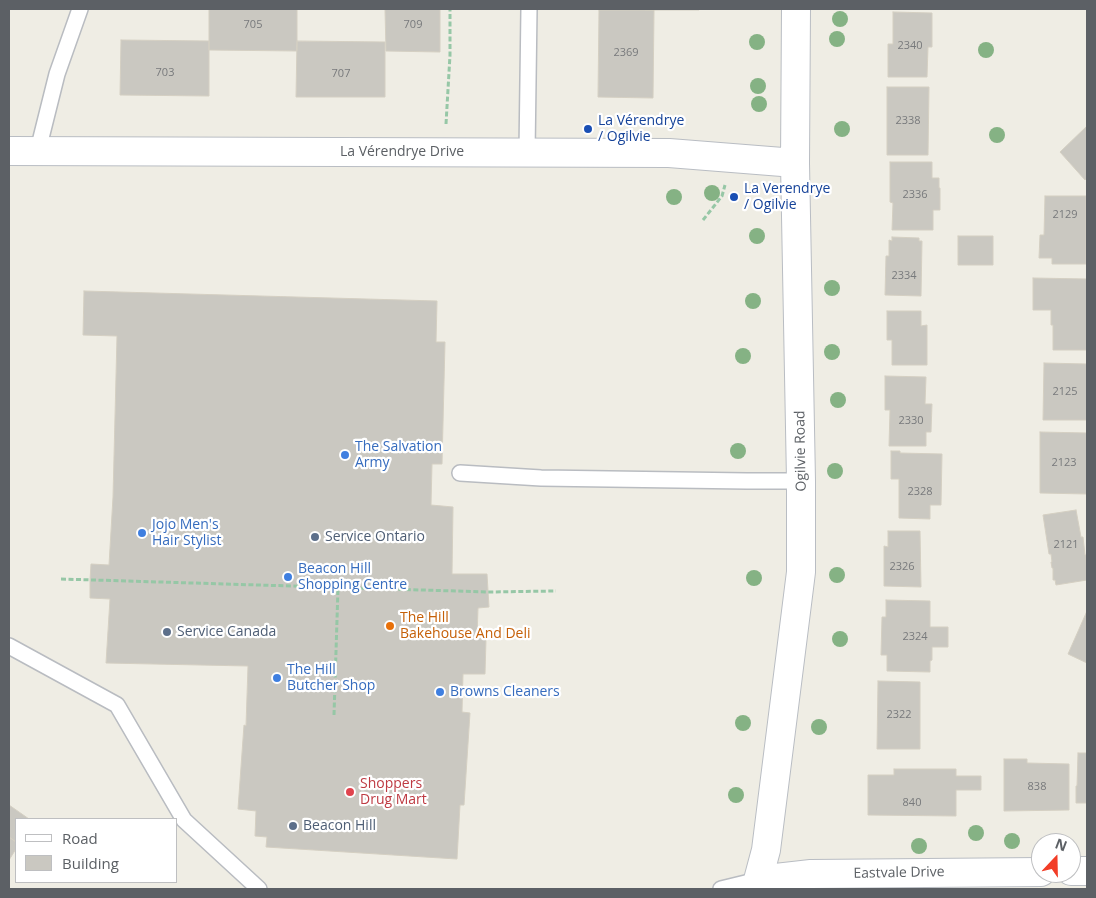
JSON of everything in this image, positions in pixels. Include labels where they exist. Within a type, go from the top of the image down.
[{"type":"street","name":"Ogilvie Road","points":[[758,885],[766,850],[801,572],[802,481],[795,163],[796,9]]},
{"type":"street","name":"La Vérendrye Drive","points":[[9,151],[669,153],[795,163]]},
{"type":"street","name":"Eastvale Drive","points":[[758,885],[811,874],[1031,872]]},
{"type":"lane","points":[[38,150],[57,74],[80,9]]},
{"type":"lane","points":[[526,152],[529,9]]},
{"type":"lane","points":[[460,473],[542,478],[802,481]]},
{"type":"lane","points":[[9,646],[117,705],[184,820],[259,889]]},
{"type":"lane","points":[[721,889],[758,885]]},
{"type":"path","points":[[444,152],[450,55],[450,9]]},
{"type":"path","points":[[703,220],[722,196],[727,180]]},
{"type":"path","points":[[60,579],[488,592],[556,591]]},
{"type":"path","points":[[334,716],[338,588]]},
{"type":"building","points":[[209,9],[297,9],[297,51],[209,50]]},
{"type":"building","points":[[385,9],[440,9],[440,52],[386,51]]},
{"type":"building","points":[[699,9],[699,10],[645,10]]},
{"type":"building","points":[[599,10],[654,10],[653,98],[598,97]]},
{"type":"building","points":[[893,12],[932,13],[932,47],[928,47],[927,77],[888,77],[888,44],[893,44]]},
{"type":"building","points":[[121,40],[209,41],[209,96],[120,95]]},
{"type":"building","points":[[297,41],[385,42],[385,97],[296,97]]},
{"type":"building","points":[[887,87],[929,87],[928,155],[887,155]]},
{"type":"building","points":[[1087,126],[1087,178],[1085,180],[1060,152]]},
{"type":"building","points":[[890,162],[932,162],[932,178],[939,178],[940,188],[940,210],[933,210],[933,230],[892,230],[893,203],[890,202]]},
{"type":"building","points":[[1045,196],[1086,196],[1086,264],[1052,264],[1052,258],[1039,258],[1040,235],[1044,235]]},
{"type":"building","points":[[958,236],[993,236],[993,265],[958,265]]},
{"type":"building","points":[[892,237],[919,238],[919,241],[922,241],[921,296],[885,295],[886,256],[889,256],[889,240],[892,241]]},
{"type":"building","points":[[1033,278],[1087,279],[1087,350],[1053,350],[1051,310],[1033,310]]},
{"type":"building","name":"Beacon Hill Shopping Centre","points":[[84,291],[437,301],[436,342],[445,342],[442,464],[432,464],[431,505],[453,507],[452,574],[487,574],[489,607],[478,608],[477,638],[486,639],[485,674],[463,674],[462,712],[470,713],[464,805],[460,805],[457,859],[266,847],[267,837],[255,836],[256,811],[238,809],[244,725],[246,726],[248,666],[106,663],[110,599],[90,598],[90,580],[91,564],[109,565],[113,497],[117,336],[83,335]]},
{"type":"building","points":[[887,311],[921,311],[921,326],[927,325],[927,365],[892,365],[892,340],[887,340]]},
{"type":"building","points":[[1044,363],[1087,364],[1087,420],[1043,420]]},
{"type":"building","points":[[885,376],[926,377],[925,404],[932,404],[931,432],[926,432],[926,446],[889,446],[890,410],[885,410]]},
{"type":"building","points":[[1040,432],[1087,433],[1087,494],[1040,493]]},
{"type":"building","points":[[891,451],[942,454],[941,505],[930,505],[930,519],[899,518],[899,479],[891,479]]},
{"type":"building","points":[[1076,510],[1086,555],[1087,580],[1056,585],[1055,580],[1053,580],[1051,554],[1049,554],[1043,515]]},
{"type":"building","points":[[888,531],[920,531],[921,587],[884,586],[884,546],[888,547]]},
{"type":"building","points":[[886,600],[930,601],[930,627],[948,627],[948,647],[932,647],[930,672],[887,671],[887,655],[881,655],[882,617],[886,617]]},
{"type":"building","points":[[1087,611],[1087,663],[1068,654]]},
{"type":"building","points":[[878,681],[920,682],[920,749],[877,749]]},
{"type":"building","points":[[1078,753],[1087,753],[1087,803],[1076,803]]},
{"type":"building","points":[[1004,759],[1027,759],[1027,763],[1069,764],[1069,810],[1004,811]]},
{"type":"building","points":[[894,769],[956,769],[956,776],[981,776],[981,790],[956,790],[956,816],[868,815],[868,775],[894,775]]},
{"type":"building","points":[[9,805],[28,818],[15,818],[15,841],[9,837]]},
{"type":"building","points":[[9,837],[15,841],[15,851],[9,860]]},
{"type":"place","name":"La Vérendrye / Ogilvie","points":[[588,129]]},
{"type":"place","name":"La Verendrye / Ogilvie","points":[[734,197]]},
{"type":"place","name":"The Salvation Army","points":[[345,455]]},
{"type":"place","name":"Jojo Men's Hair Stylist","points":[[142,533]]},
{"type":"place","name":"Service Ontario","points":[[315,537]]},
{"type":"place","name":"Beacon Hill Shopping Centre","points":[[288,577]]},
{"type":"place","name":"The Hill Bakehouse And Deli","points":[[390,626]]},
{"type":"place","name":"Service Canada","points":[[167,632]]},
{"type":"place","name":"The Hill Butcher Shop","points":[[277,678]]},
{"type":"place","name":"Browns Cleaners","points":[[440,692]]},
{"type":"place","name":"Shoppers Drug Mart","points":[[350,792]]},
{"type":"place","name":"Beacon Hill","points":[[293,826]]}]
